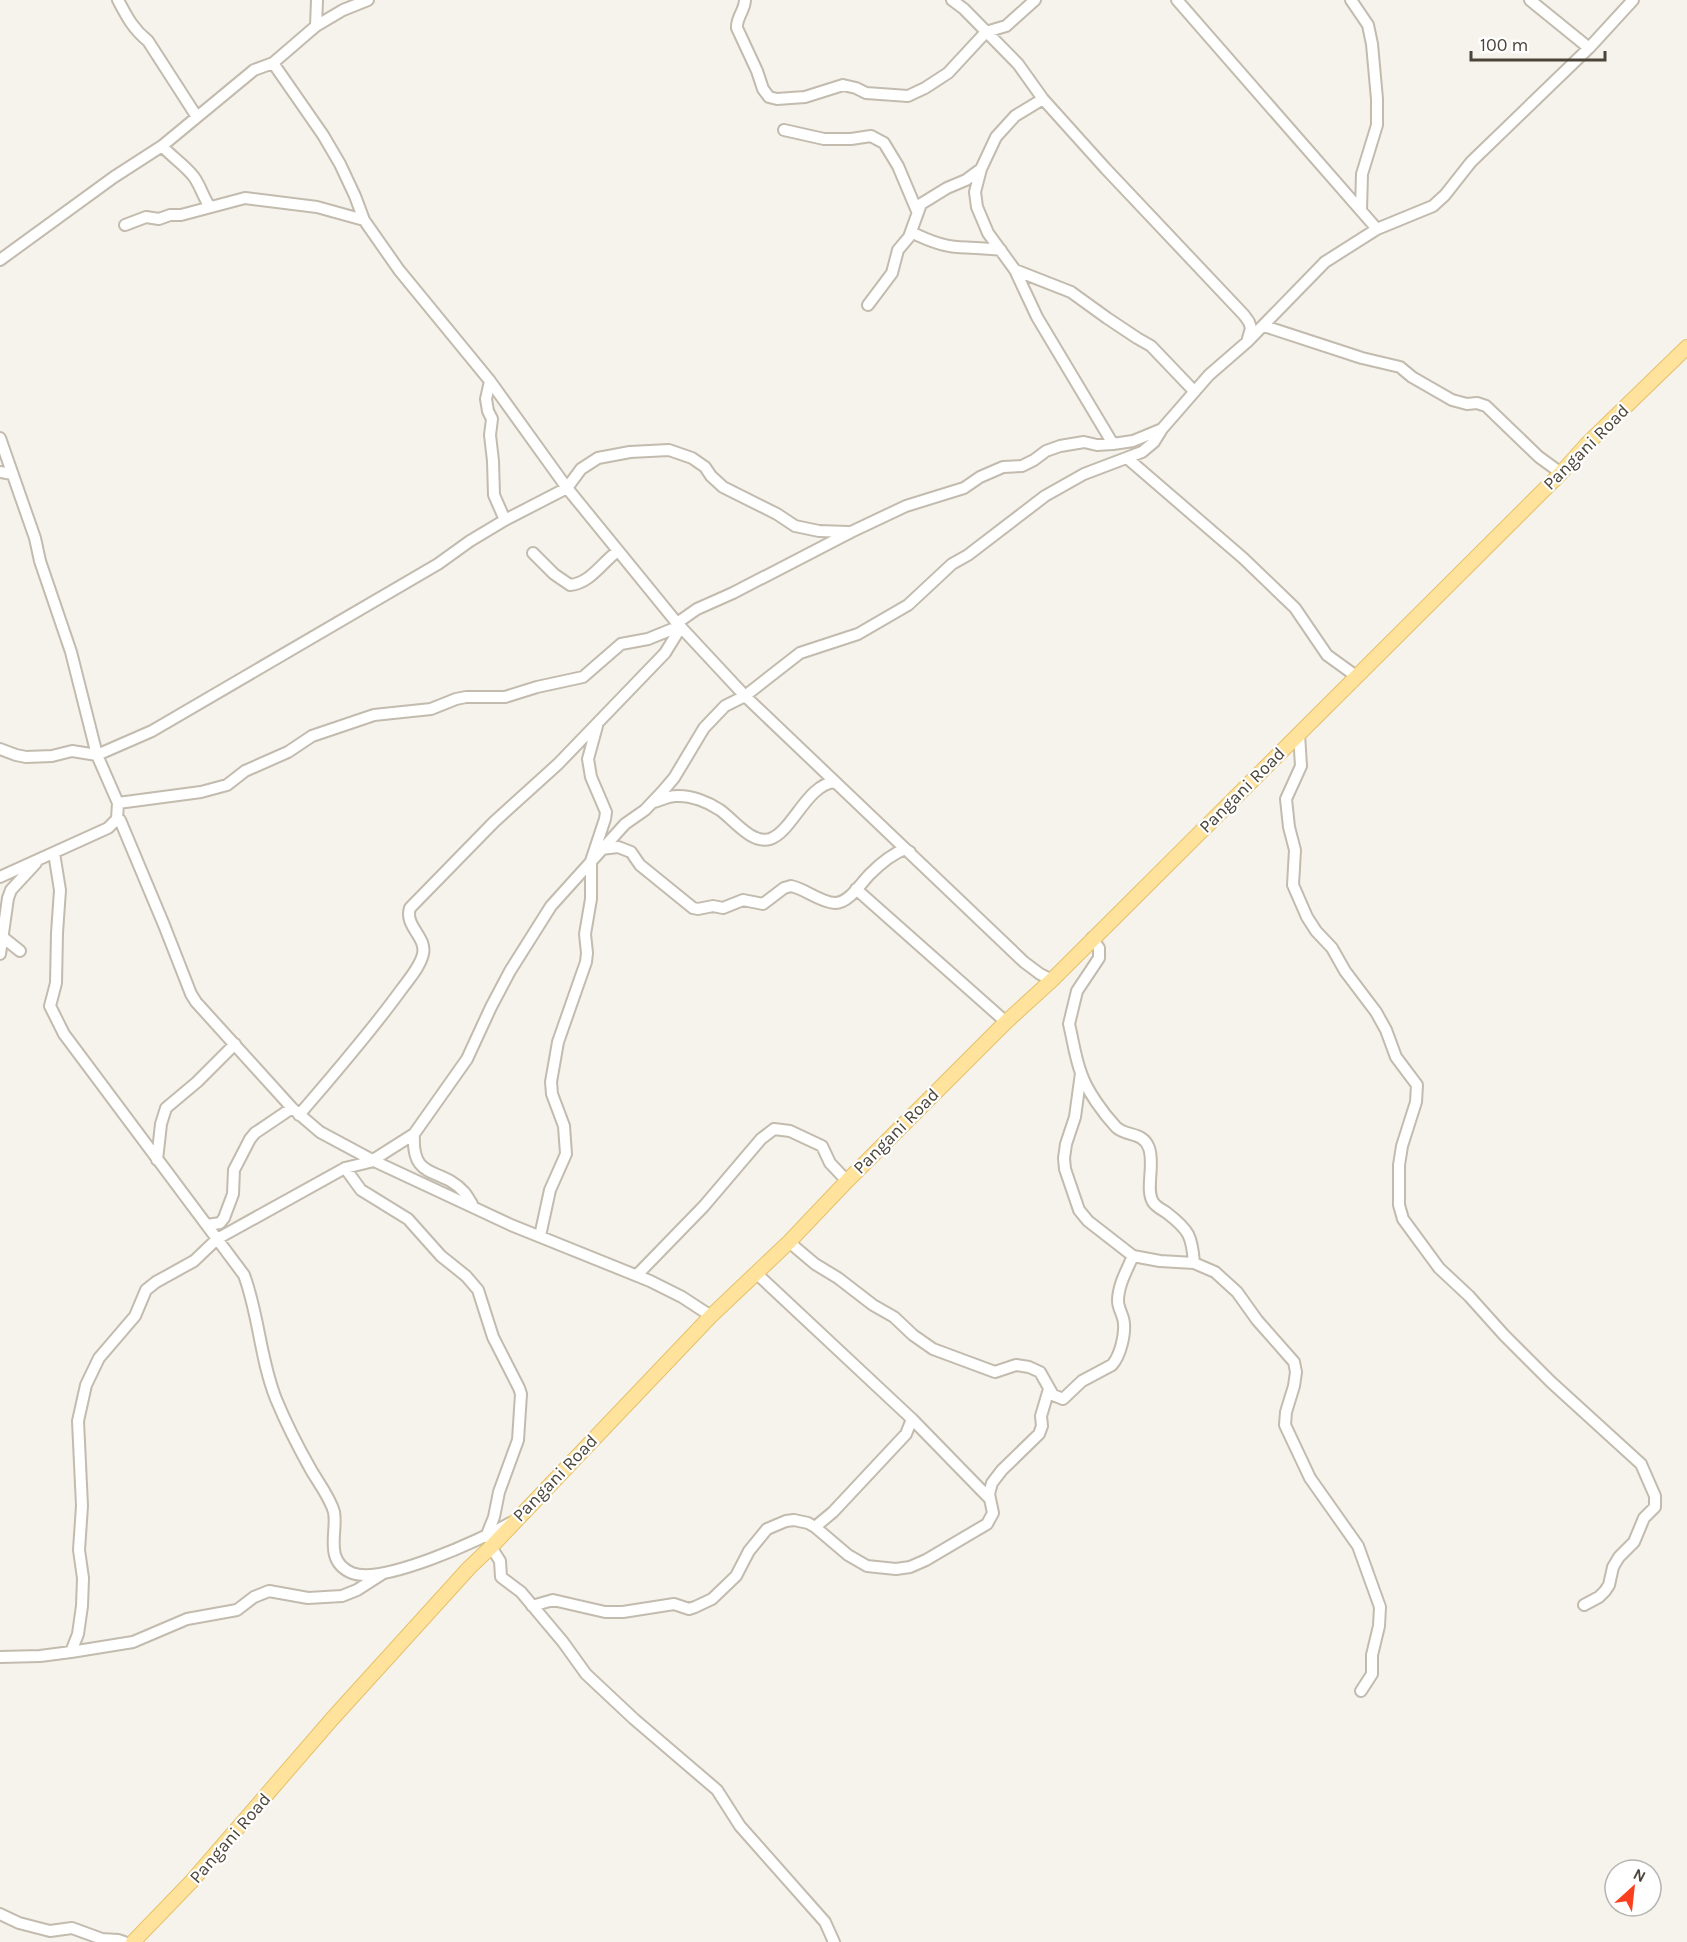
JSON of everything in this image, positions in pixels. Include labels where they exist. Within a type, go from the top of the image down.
[{"type":"main road","name":"Pangani Road","points":[[133,1942],[191,1882],[332,1719],[469,1568],[488,1542],[513,1522],[711,1316],[789,1242],[847,1180],[1006,1022],[1052,980],[1587,444],[1687,347]]},
{"type":"street","points":[[117,0],[128,22],[148,41],[197,117]]},
{"type":"street","points":[[316,26],[317,0]]},
{"type":"street","points":[[0,260],[114,177],[162,146],[254,70],[273,63],[316,26],[365,0]]},
{"type":"street","points":[[745,0],[737,28],[763,89],[769,97],[777,99],[805,97],[843,85],[866,93],[908,96],[948,73],[986,32],[1006,26],[1035,0]]},
{"type":"street","points":[[952,0],[1018,64],[1043,99],[1106,169],[1244,315],[1250,322],[1251,328],[1247,342]]},
{"type":"street","points":[[1177,0],[1377,229]]},
{"type":"street","points":[[1351,0],[1368,25],[1377,99],[1377,125],[1362,174],[1361,210]]},
{"type":"street","points":[[1530,0],[1589,48]]},
{"type":"street","points":[[71,1652],[78,1634],[83,1578],[79,1550],[82,1506],[78,1421],[90,1373],[99,1358],[135,1316],[146,1290],[194,1261],[217,1239],[345,1168],[374,1161],[414,1134],[467,1059],[491,1007],[558,896],[625,824],[654,802],[674,778],[704,728],[725,706],[746,696],[801,653],[858,634],[908,605],[952,564],[968,555],[1045,496],[1084,474],[1142,452],[1154,442],[1162,429],[1209,375],[1264,326],[1325,262],[1377,229],[1433,206],[1445,195],[1470,162],[1589,48],[1633,0]]},
{"type":"street","points":[[273,63],[340,164],[356,196],[364,220],[399,270],[490,381],[567,488],[680,625],[746,696],[835,782],[1024,962],[1052,980]]},
{"type":"street","points":[[1043,99],[1015,116],[996,137],[981,169],[975,192],[977,207],[988,233],[1015,270],[1037,317],[1113,444]]},
{"type":"street","points":[[784,130],[824,139],[871,136],[884,143],[898,166],[917,211]]},
{"type":"street","points":[[162,146],[194,176],[203,189],[210,207]]},
{"type":"street","points":[[868,305],[892,273],[898,250],[911,232],[917,211],[927,200],[966,180],[981,169]]},
{"type":"street","points":[[125,225],[146,217],[159,219],[170,215],[182,215],[245,198],[317,207],[364,220]]},
{"type":"street","points":[[911,232],[928,240],[956,247],[976,246],[1001,250]]},
{"type":"street","points":[[1015,270],[1071,292],[1114,323],[1151,345],[1194,391]]},
{"type":"street","points":[[1264,326],[1362,358],[1400,367],[1412,377],[1452,400],[1467,404],[1477,402],[1486,406],[1522,438],[1539,457],[1561,472]]},
{"type":"street","points":[[490,381],[486,399],[492,419],[489,435],[493,461],[494,495],[505,520]]},
{"type":"street","points":[[207,1226],[220,1223],[224,1218],[232,1194],[234,1170],[250,1139],[255,1133],[295,1112],[387,1009],[421,960],[423,946],[410,922],[408,913],[410,908],[494,822],[558,764],[598,723],[665,653],[680,625],[697,609],[734,593],[850,532],[906,506],[964,488],[980,477],[1003,467],[1022,466],[1046,451],[1060,446],[1084,442],[1097,445],[1133,441],[1162,429]]},
{"type":"street","points":[[0,438],[71,652],[97,755],[118,803],[117,819],[108,828],[0,877]]},
{"type":"street","points":[[0,749],[26,757],[52,756],[72,751],[97,755],[152,731],[438,564],[505,520],[567,488],[581,470],[598,458],[630,452],[669,450],[692,458],[705,467],[723,487],[777,514],[795,526],[819,531],[850,532]]},
{"type":"street","points":[[1127,459],[1243,558],[1295,608],[1327,655],[1356,676]]},
{"type":"street","points":[[0,472],[12,474]]},
{"type":"street","points":[[533,553],[554,574],[570,585],[591,576],[618,551]]},
{"type":"street","points":[[118,803],[201,792],[228,785],[245,771],[288,752],[312,736],[374,715],[430,709],[466,697],[516,696],[537,687],[583,676],[621,644],[648,639],[680,625]]},
{"type":"street","points":[[540,1236],[550,1190],[566,1154],[564,1126],[552,1094],[551,1082],[558,1042],[586,962],[585,934],[591,899],[591,861],[605,819],[604,806],[597,795],[588,759],[598,723]]},
{"type":"street","points":[[1299,734],[1301,765],[1286,798],[1294,850],[1293,885],[1307,917],[1332,948],[1345,971],[1376,1012],[1386,1030],[1396,1058],[1417,1085],[1416,1102],[1402,1146],[1399,1165],[1399,1205],[1403,1220],[1439,1268],[1469,1296],[1504,1335],[1551,1382],[1646,1469],[1655,1496],[1655,1507],[1644,1518],[1634,1542],[1619,1557],[1613,1567],[1609,1585],[1599,1597],[1584,1605]]},
{"type":"street","points":[[654,802],[674,796],[702,800],[719,809],[751,836],[770,839],[778,835],[819,790],[828,783],[835,782]]},
{"type":"street","points":[[117,819],[120,820],[147,883],[191,994],[295,1112],[320,1132],[374,1161],[540,1236],[637,1275],[682,1297],[711,1316]]},
{"type":"street","points":[[601,849],[618,847],[631,852],[640,865],[688,905],[698,909],[713,906],[723,908],[743,900],[763,904],[784,888],[791,886],[834,903],[846,899],[871,873],[898,852],[905,849],[910,852]]},
{"type":"street","points":[[54,853],[60,890],[56,983],[50,1006],[64,1035],[244,1275],[275,1397],[292,1437],[332,1506],[334,1513],[332,1536],[335,1554],[346,1569],[358,1574],[418,1564],[488,1542]]},
{"type":"street","points":[[0,954],[4,900],[38,861]]},
{"type":"street","points":[[856,889],[1006,1022]]},
{"type":"street","points":[[1,936],[20,951]]},
{"type":"street","points":[[1092,938],[1099,948],[1099,958],[1080,985],[1069,1017],[1081,1073],[1088,1088],[1117,1128],[1138,1135],[1149,1147],[1152,1164],[1150,1196],[1154,1204],[1180,1223],[1186,1231],[1192,1241],[1194,1263]]},
{"type":"street","points":[[157,1160],[161,1124],[166,1108],[197,1082],[235,1044]]},
{"type":"street","points":[[1081,1073],[1075,1117],[1064,1158],[1068,1180],[1079,1210],[1133,1256],[1161,1262],[1194,1263],[1209,1269],[1227,1281],[1294,1362],[1296,1372],[1285,1425],[1310,1479],[1358,1546],[1380,1607],[1372,1655],[1372,1674],[1361,1691]]},
{"type":"street","points":[[637,1275],[704,1206],[761,1139],[774,1129],[789,1131],[822,1146],[830,1164],[847,1180]]},
{"type":"street","points":[[414,1134],[415,1156],[420,1166],[463,1191],[473,1206]]},
{"type":"street","points":[[345,1168],[362,1190],[408,1219],[441,1256],[466,1276],[478,1290],[493,1337],[519,1388],[521,1394],[518,1440],[499,1492],[488,1542],[499,1558],[501,1577],[521,1592],[563,1642],[586,1674],[717,1790],[740,1826],[825,1922],[834,1942]]},
{"type":"street","points":[[789,1242],[815,1264],[894,1317],[913,1335],[933,1349],[996,1372],[1016,1365],[1029,1367],[1043,1376],[1056,1398],[1063,1400],[1082,1381],[1113,1365],[1116,1361],[1125,1324],[1118,1302],[1119,1292],[1133,1256]]},
{"type":"street","points":[[756,1273],[912,1419],[990,1499]]},
{"type":"street","points":[[532,1606],[553,1600],[605,1612],[623,1612],[674,1604],[689,1609],[712,1599],[736,1576],[754,1544],[767,1530],[786,1521],[794,1520],[815,1527],[857,1561],[867,1566],[896,1569],[910,1567],[987,1524],[993,1513],[989,1491],[992,1483],[1039,1434],[1042,1426],[1041,1416],[1049,1389]]},
{"type":"street","points":[[815,1527],[833,1512],[906,1434],[912,1419]]},
{"type":"street","points":[[0,1657],[40,1656],[133,1642],[187,1619],[237,1610],[254,1597],[269,1591],[308,1598],[342,1596],[357,1590],[386,1571]]},
{"type":"street","points":[[0,1914],[19,1923],[50,1931],[72,1928],[102,1939],[124,1942]]}]
